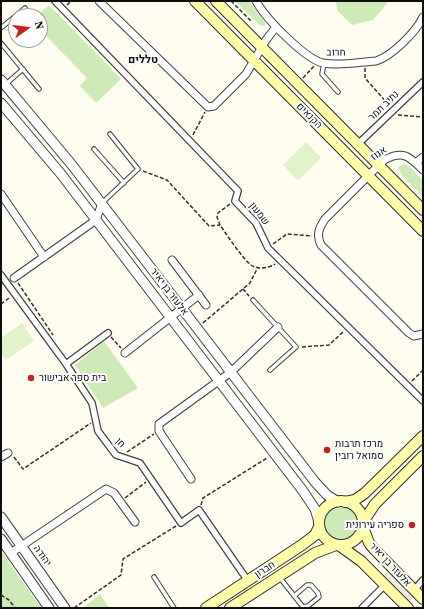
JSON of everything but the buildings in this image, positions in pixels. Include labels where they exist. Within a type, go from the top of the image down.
[{"type":"main road","name":"הקנאים","points":[[194,1],[423,231]]},
{"type":"main road","name":"הקנאים","points":[[216,1],[423,210]]},
{"type":"main road","points":[[423,436],[355,500],[327,506],[323,511],[319,525],[323,537],[338,545],[352,542],[361,533],[363,524],[375,504],[423,456]]},
{"type":"main road","points":[[342,502],[357,509],[363,524]]},
{"type":"main road","name":"אלעזר בן יאיר","points":[[363,524],[369,543],[423,599]]},
{"type":"main road","name":"חברון","points":[[206,608],[302,546],[315,535],[319,525]]},
{"type":"main road","name":"חברון","points":[[233,607],[315,553],[338,545]]},
{"type":"main road","name":"אלעזר בן יאיר","points":[[338,545],[358,558],[408,608]]},
{"type":"street","name":"שמעון","points":[[55,1],[238,191],[236,201],[256,223],[268,248],[423,401]]},
{"type":"street","points":[[100,1],[208,107],[214,106],[246,74],[276,27]]},
{"type":"street","name":"חרוב","points":[[256,1],[276,27],[311,58],[321,62],[376,61],[390,54],[423,17]]},
{"type":"street","name":"אלעזר בן יאיר","points":[[3,82],[55,143],[102,203],[315,482],[327,495],[342,502]]},
{"type":"street","name":"נתיב תמר","points":[[358,144],[423,82]]},
{"type":"street","name":"אלעזר בן יאיר","points":[[1,103],[61,174],[274,453],[315,509],[319,525]]},
{"type":"street","name":"אגוז","points":[[318,236],[319,230],[325,219],[378,165],[391,156],[402,154],[416,163]]},
{"type":"street","points":[[423,157],[416,163],[423,170]]},
{"type":"street","points":[[1,194],[44,257]]},
{"type":"street","points":[[14,278],[96,220],[102,203]]},
{"type":"street","points":[[318,236],[321,244],[409,333],[414,336],[423,334]]},
{"type":"street","points":[[172,260],[206,305]]},
{"type":"street","name":"חן","points":[[1,275],[66,364],[92,403],[98,430],[116,454],[140,463],[181,523]]},
{"type":"street","points":[[125,353],[199,296]]},
{"type":"street","points":[[191,479],[159,431],[159,424],[231,372],[278,327]]},
{"type":"street","points":[[66,364],[108,333]]},
{"type":"street","points":[[1,457],[8,452]]},
{"type":"street","points":[[11,553],[106,489],[114,493],[135,522]]},
{"type":"street","points":[[181,523],[199,510],[248,581]]},
{"type":"street","name":"יהודה","points":[[1,517],[64,608]]},
{"type":"street","points":[[1,539],[49,608]]},
{"type":"street","points":[[414,590],[423,580]]},
{"type":"street","points":[[362,608],[385,585]]},
{"type":"lane","points":[[1,43],[39,89]]},
{"type":"lane","points":[[321,62],[322,74],[338,92]]},
{"type":"lane","points":[[3,82],[23,69]]},
{"type":"lane","points":[[102,203],[138,168],[110,134]]},
{"type":"lane","points":[[94,149],[124,183]]},
{"type":"lane","points":[[253,300],[296,347],[270,370]]},
{"type":"lane","points":[[154,577],[174,608]]},
{"type":"lane","points":[[278,577],[303,607],[308,606],[319,597],[315,589],[311,585],[307,584],[294,596]]},
{"type":"path","points":[[231,1],[251,21]]},
{"type":"path","points":[[297,83],[321,62]]},
{"type":"path","points":[[365,62],[365,78],[399,116],[423,118]]},
{"type":"path","points":[[190,142],[208,107]]},
{"type":"path","points":[[138,168],[167,180],[209,226],[220,225]]},
{"type":"path","points":[[236,201],[218,213],[217,217],[220,225],[252,265],[258,267],[270,267],[280,260]]},
{"type":"path","points":[[268,248],[287,234],[296,233],[318,236]]},
{"type":"path","points":[[197,328],[250,283],[258,267]]},
{"type":"path","points":[[14,278],[54,334],[48,339]]},
{"type":"path","points":[[243,289],[253,300]]},
{"type":"path","points":[[1,304],[16,294]]},
{"type":"path","points":[[296,347],[329,345],[348,328]]},
{"type":"path","points":[[108,333],[125,353]]},
{"type":"path","points":[[407,386],[423,370]]},
{"type":"path","points":[[8,452],[23,468],[96,420]]},
{"type":"path","points":[[122,457],[159,431]]},
{"type":"path","points":[[199,510],[203,498],[274,453]]},
{"type":"path","points":[[120,501],[151,479]]},
{"type":"path","points":[[74,608],[121,575],[123,559],[181,523]]},
{"type":"path","points":[[1,595],[9,600],[15,608]]},
{"type":"green space","points":[[235,1],[249,1],[266,24],[264,26],[259,25]]},
{"type":"green space","points":[[336,1],[388,2],[373,20],[352,25],[337,10]]},
{"type":"green space","points":[[49,5],[121,79],[96,103],[80,86],[87,78],[48,38],[48,8],[46,8]]},
{"type":"green space","points":[[306,142],[321,158],[298,181],[283,165]]},
{"type":"green space","points":[[405,164],[423,180],[423,196],[402,176],[398,167]]},
{"type":"green space","points":[[22,323],[34,341],[6,360],[1,353],[1,338]]},
{"type":"green space","points":[[104,341],[138,388],[103,408],[75,365]]},
{"type":"green space","points":[[344,507],[353,512],[357,517],[357,531],[353,536],[348,540],[338,541],[334,540],[325,531],[324,521],[325,517],[334,508]]},
{"type":"green space","points":[[1,551],[41,608],[1,608]]},
{"type":"green space","points":[[100,594],[109,608],[83,608]]},
{"type":"shaded area","points":[[391,567],[417,593],[405,605],[379,579]]},
{"type":"place","name":"בית ספר אבישור","points":[[31,378]]},
{"type":"place","name":"מרכז תרבות סמואל רובין","points":[[327,450]]},
{"type":"place","name":"ספריה עירונית","points":[[412,525]]},
{"type":"district","name":"טללים","points":[[143,60]]}]
